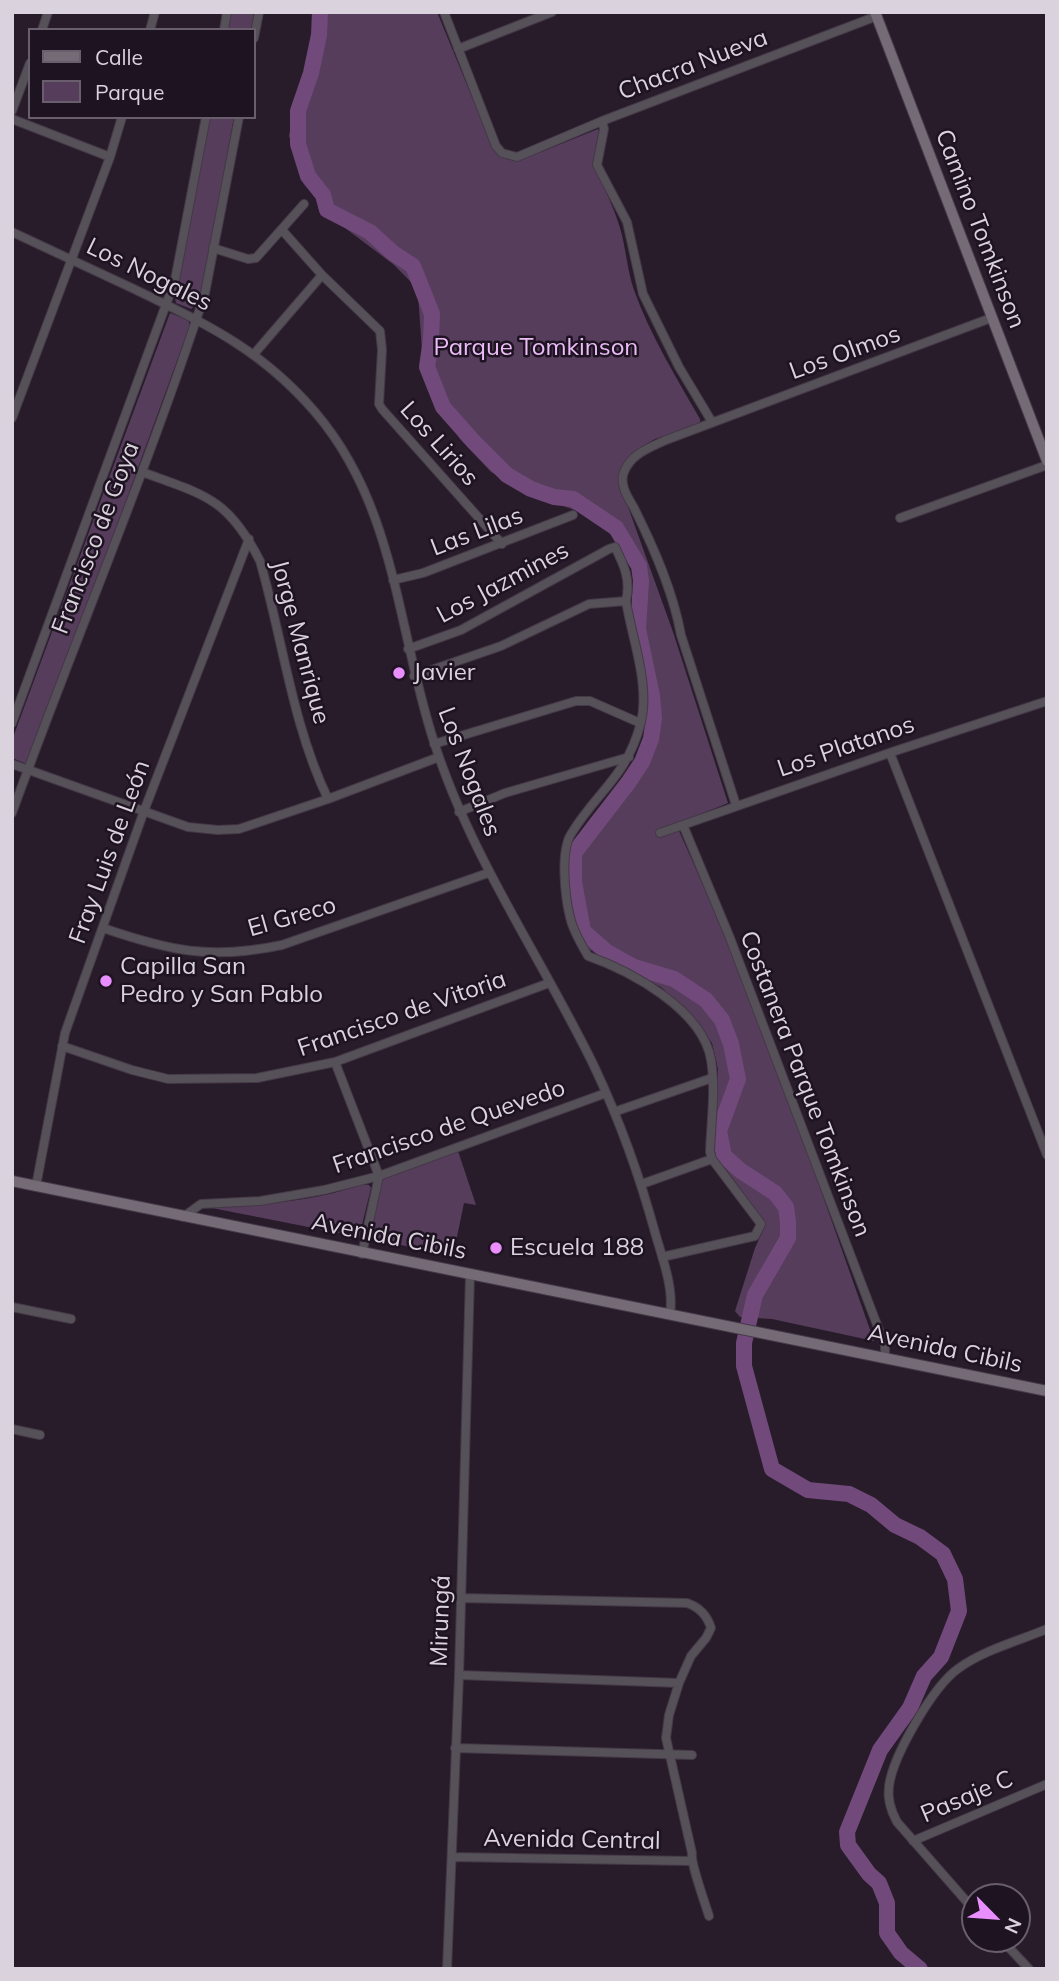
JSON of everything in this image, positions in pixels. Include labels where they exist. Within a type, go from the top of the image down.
[{"type":"street","points":[[444,12],[496,146],[502,153],[517,157],[603,121],[597,165],[627,222],[643,294],[679,367],[712,422],[640,452],[631,460],[622,480],[676,609],[681,635],[736,805]]},
{"type":"street","points":[[458,49],[552,12]]},
{"type":"street","name":"Chacra Nueva","points":[[603,121],[876,14]]},
{"type":"street","name":"Camino Tomkinson","points":[[876,14],[1047,463]]},
{"type":"street","points":[[13,109],[28,68]]},
{"type":"street","points":[[12,118],[110,157]]},
{"type":"street","points":[[12,418],[110,157],[121,119]]},
{"type":"street","name":"Francisco de Goya","points":[[12,723],[175,280],[206,119]]},
{"type":"street","name":"Francisco de Goya","points":[[12,813],[142,472],[197,318],[205,293],[239,119]]},
{"type":"street","points":[[214,248],[253,260],[260,256],[304,204]]},
{"type":"street","name":"Los Lirios","points":[[282,230],[380,331],[382,350],[379,404],[502,544]]},
{"type":"street","name":"Los Nogales","points":[[12,232],[197,318],[254,354],[316,413],[345,454],[365,489],[376,517],[414,676],[434,744],[459,812],[488,873],[549,983],[614,1112],[642,1184],[662,1256],[671,1295],[670,1314]]},
{"type":"street","points":[[254,354],[323,275]]},
{"type":"street","name":"Los Olmos","points":[[712,422],[991,318]]},
{"type":"street","points":[[900,518],[1047,463]]},
{"type":"street","name":"Jorge Manrique","points":[[142,472],[215,502],[228,511],[249,539],[260,561],[297,710],[317,776],[328,799]]},
{"type":"street","name":"Las Lilas","points":[[393,580],[423,573],[573,515]]},
{"type":"street","name":"Fray Luis de León","points":[[36,1186],[62,1046],[144,811],[249,539]]},
{"type":"street","name":"Los Jazmines","points":[[408,649],[461,630],[598,553],[615,547],[628,577],[626,601]]},
{"type":"street","points":[[414,676],[501,646],[589,604],[626,601],[643,698],[640,723],[629,757],[607,790],[570,835],[565,849],[565,879],[570,917],[588,956],[642,981],[669,1000],[688,1018],[708,1047],[712,1078],[712,1159],[759,1219],[761,1228],[755,1236],[662,1256]]},
{"type":"street","points":[[434,744],[576,701],[590,701],[640,723]]},
{"type":"street","name":"Los Platanos","points":[[660,833],[890,752],[1047,701]]},
{"type":"street","points":[[890,752],[1047,1155]]},
{"type":"street","points":[[12,764],[188,827],[218,830],[239,829],[439,757]]},
{"type":"street","points":[[459,812],[505,793],[629,757]]},
{"type":"street","name":"Costanera Parque Tomkinson","points":[[683,825],[730,938],[885,1345],[886,1358]]},
{"type":"street","name":"El Greco","points":[[103,928],[176,950],[219,953],[251,951],[282,945],[488,873]]},
{"type":"street","name":"Francisco de Vitoria","points":[[62,1046],[132,1070],[168,1079],[257,1078],[335,1062],[549,983]]},
{"type":"street","points":[[335,1062],[379,1176],[362,1254]]},
{"type":"street","points":[[614,1112],[712,1078]]},
{"type":"street","name":"Francisco de Quevedo","points":[[183,1217],[201,1204],[260,1201],[324,1190],[379,1176],[606,1093]]},
{"type":"street","points":[[642,1184],[712,1159]]},
{"type":"street","name":"Avenida Cibils","points":[[12,1181],[1047,1391]]},
{"type":"street","name":"Mirungá","points":[[447,1969],[459,1675],[470,1275]]},
{"type":"street","points":[[12,1307],[71,1319]]},
{"type":"street","points":[[12,1429],[40,1435]]},
{"type":"street","points":[[461,1598],[687,1603],[696,1606],[705,1615],[711,1628],[691,1656],[679,1683],[669,1715],[666,1738],[692,1853],[691,1861],[698,1875],[709,1916]]},
{"type":"street","points":[[961,1894],[897,1822],[890,1810],[888,1788],[894,1763],[945,1679],[960,1667],[1047,1629]]},
{"type":"street","points":[[459,1675],[679,1683]]},
{"type":"street","points":[[455,1748],[692,1755]]},
{"type":"street","name":"Pasaje C","points":[[913,1841],[1047,1784]]},
{"type":"street","name":"Pasaje C","points":[[1037,1788],[1047,1790]]},
{"type":"street","name":"Avenida Central","points":[[452,1857],[691,1861]]},
{"type":"street","points":[[1014,1953],[1028,1969]]},
{"type":"green space","points":[[230,12],[254,12],[251,28],[227,28]]},
{"type":"green space","name":"Parque Tomkinson","points":[[313,12],[437,12],[493,148],[505,158],[521,160],[598,129],[599,131],[599,169],[620,228],[634,290],[656,340],[700,419],[700,424],[655,439],[638,449],[628,459],[622,490],[673,632],[728,803],[676,824],[734,955],[782,1080],[874,1341],[772,1319],[740,1317],[735,1311],[765,1222],[719,1160],[716,1145],[718,1069],[712,1043],[693,1017],[661,987],[602,958],[588,948],[572,915],[568,878],[569,848],[624,779],[649,735],[651,715],[632,618],[634,574],[616,538],[595,517],[540,498],[491,472],[460,439],[424,379],[418,294],[412,283],[393,264],[337,222],[304,184],[289,136],[295,102],[312,44]]},
{"type":"green space","points":[[210,119],[234,119],[201,296],[191,309],[176,303]]},
{"type":"green space","points":[[170,313],[188,320],[190,325],[31,761],[27,764],[12,758],[12,740]]},
{"type":"green space","points":[[458,1151],[476,1205],[464,1203],[453,1256],[368,1238],[382,1178]]},
{"type":"green space","points":[[363,1184],[371,1188],[359,1237],[207,1207],[305,1199]]},
{"type":"waterway","points":[[320,12],[319,35],[311,73],[298,111],[298,144],[308,176],[323,195],[327,210],[370,232],[393,253],[413,266],[432,314],[427,367],[443,407],[507,475],[531,489],[554,497],[573,499],[616,528],[639,566],[641,581],[638,629],[652,696],[654,718],[651,739],[642,762],[628,783],[574,853],[574,882],[583,931],[607,952],[634,967],[674,979],[706,1000],[722,1020],[731,1044],[738,1079],[719,1131],[724,1156],[741,1171],[775,1193],[786,1207],[788,1238],[755,1295],[744,1343],[744,1366],[772,1469],[808,1490],[849,1494],[871,1505],[895,1525],[920,1537],[943,1554],[955,1579],[959,1611],[941,1657],[924,1676],[910,1708],[880,1750],[847,1832],[848,1845],[879,1883],[887,1903],[887,1933],[901,1953],[920,1969]]},
{"type":"place","name":"Javier","points":[[399,673]]},
{"type":"place","name":"Capilla San Pedro y San Pablo","points":[[106,981]]},
{"type":"place","name":"Escuela 188","points":[[496,1248]]}]
